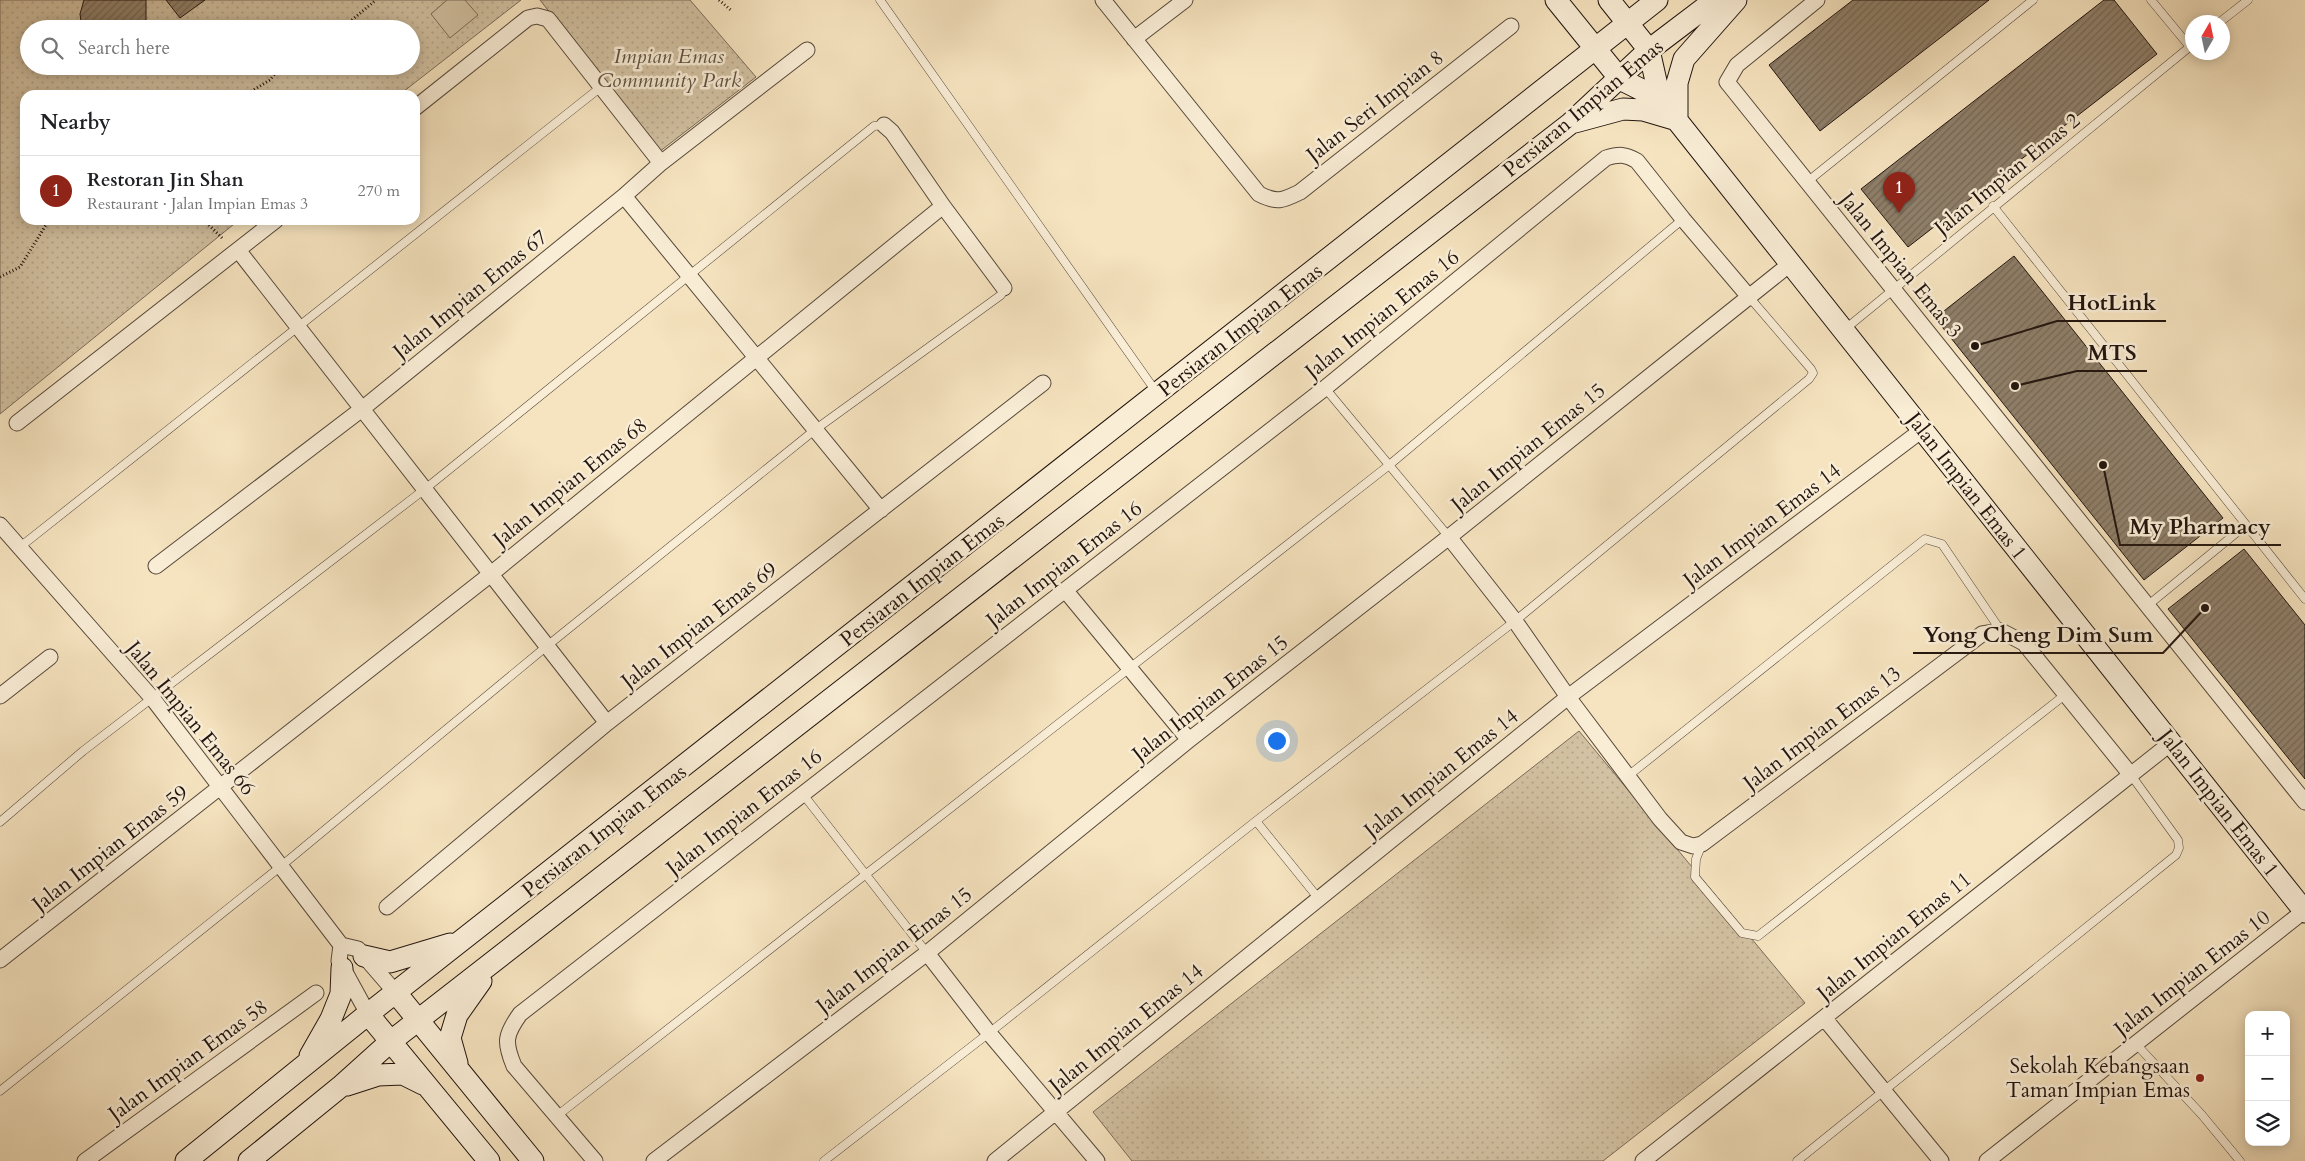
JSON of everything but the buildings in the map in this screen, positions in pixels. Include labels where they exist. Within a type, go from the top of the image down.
[{"type":"main road","points":[[1556,0],[1620,79],[1660,100]]},
{"type":"main road","points":[[1609,0],[1649,50]]},
{"type":"main road","name":"Persiaran Impian Emas","points":[[186,1161],[368,1014],[466,940],[1658,0]]},
{"type":"main road","name":"Persiaran Impian Emas","points":[[249,1161],[340,1087],[390,1042],[493,964],[1571,123],[1649,50],[1715,0]]},
{"type":"main road","points":[[1571,123],[1623,109],[1643,110],[1677,120],[1676,83],[1684,60],[1736,0]]},
{"type":"main road","name":"Jalan Impian Emas 1","points":[[1649,50],[1660,100],[2305,911]]},
{"type":"main road","points":[[364,956],[390,962],[466,940]]},
{"type":"main road","points":[[460,1072],[450,1038],[457,1015],[493,964]]},
{"type":"main road","points":[[305,1065],[331,1018],[341,994],[342,968]]},
{"type":"main road","points":[[396,993],[533,1161]]},
{"type":"main road","points":[[368,1014],[489,1161]]},
{"type":"main road","points":[[340,1087],[378,1075],[403,1074],[428,1086]]},
{"type":"street","points":[[1103,0],[1134,39],[1185,0]]},
{"type":"street","name":"Jalan Impian Emas 3","points":[[1817,0],[1737,64],[1727,82],[2305,802]]},
{"type":"street","points":[[420,104],[528,18],[537,16],[548,19],[661,162]]},
{"type":"street","name":"Jalan Seri Impian 8","points":[[1134,39],[1259,194],[1272,201],[1285,200],[1300,192],[1511,26]]},
{"type":"street","name":"Jalan Impian Emas 67","points":[[156,566],[362,409],[624,196],[661,162],[807,50]]},
{"type":"street","points":[[884,125],[892,132],[943,206],[1004,288]]},
{"type":"street","name":"Jalan Impian Emas 16","points":[[595,1161],[558,1115],[514,1066],[508,1052],[506,1038],[520,1014],[1325,388],[1606,158],[1620,154],[1629,156],[1637,161],[1750,298]]},
{"type":"street","points":[[624,196],[881,510]]},
{"type":"street","name":"Jalan Impian Emas 68","points":[[222,788],[491,574],[943,206]]},
{"type":"street","points":[[17,423],[270,225]]},
{"type":"street","points":[[236,252],[298,327],[607,722]]},
{"type":"street","name":"Jalan Impian Emas 15","points":[[654,1161],[927,953],[1189,740],[1449,537],[1750,298],[1790,264]]},
{"type":"street","name":"Jalan Impian Emas 69","points":[[387,907],[607,722],[1043,383]]},
{"type":"street","name":"Jalan Impian Emas 14","points":[[995,1161],[1568,697],[1922,430]]},
{"type":"street","name":"Jalan Impian Emas 66","points":[[0,525],[153,699],[341,945],[358,949],[396,993]]},
{"type":"street","points":[[1449,537],[1516,621],[1568,697],[1660,819],[1681,842],[1693,846],[1702,844]]},
{"type":"street","points":[[1065,590],[1189,740]]},
{"type":"street","points":[[2001,631],[2024,643],[2130,775]]},
{"type":"street","name":"Jalan Impian Emas 13","points":[[1702,844],[1982,634],[2001,631]]},
{"type":"street","points":[[0,696],[50,657]]},
{"type":"street","name":"Jalan Impian Emas 11","points":[[1644,1161],[2171,743]]},
{"type":"street","name":"Jalan Impian Emas 59","points":[[0,960],[222,788]]},
{"type":"street","name":"Jalan Impian Emas 10","points":[[1987,1161],[2305,911]]},
{"type":"street","points":[[341,945],[339,961],[368,1014]]},
{"type":"street","points":[[927,953],[990,1033],[1097,1161]]},
{"type":"street","name":"Jalan Impian Emas 58","points":[[85,1161],[316,993]]},
{"type":"street","points":[[1824,1019],[1941,1161]]},
{"type":"lane","points":[[880,0],[1158,394]]},
{"type":"lane","points":[[1807,182],[2033,0]]},
{"type":"lane","points":[[2151,0],[2185,39]]},
{"type":"lane","points":[[2229,15],[2248,0]]},
{"type":"lane","name":"Jalan Impian Emas 2","points":[[1844,330],[2185,51]]},
{"type":"lane","points":[[20,547],[601,87]]},
{"type":"lane","points":[[0,822],[83,751],[425,489],[874,126],[884,125]]},
{"type":"lane","points":[[1994,206],[2305,599]]},
{"type":"lane","points":[[558,1115],[1388,466],[1683,219]]},
{"type":"lane","points":[[0,1091],[280,867],[547,646],[816,429],[1001,295],[1004,288]]},
{"type":"lane","points":[[824,1161],[990,1033],[1256,821],[1516,621],[1811,377],[1813,373],[1811,369],[1750,298]]},
{"type":"lane","points":[[1325,388],[1449,537]]},
{"type":"lane","points":[[2147,606],[2246,525]]},
{"type":"lane","points":[[1628,776],[1925,539],[1942,544],[2001,631]]},
{"type":"lane","points":[[1702,844],[1696,859],[1696,877],[1742,933],[1758,936],[2066,694]]},
{"type":"lane","points":[[1797,1161],[2176,855],[2179,848],[2178,840],[2130,775]]},
{"type":"lane","points":[[802,793],[927,953]]},
{"type":"lane","points":[[1256,821],[1319,899]]},
{"type":"lane","points":[[2136,1044],[2202,1115],[2240,1161]]},
{"type":"path","points":[[352,20],[376,0]]},
{"type":"path","points":[[719,0],[732,11]]},
{"type":"path","points":[[253,90],[270,80],[274,75]]},
{"type":"path","points":[[0,277],[20,267],[46,225]]},
{"type":"path","points":[[209,225],[236,252]]},
{"type":"green space","points":[[0,0],[521,0],[405,90],[20,90],[20,225],[233,225],[0,414]]},
{"type":"green space","points":[[447,0],[465,0],[478,15],[450,38],[431,14]]},
{"type":"green space","name":"Impian Emas Community Park","points":[[540,0],[690,0],[756,77],[659,152]]},
{"type":"green space","points":[[1579,731],[1805,1003],[1603,1161],[1132,1161],[1093,1112]]},
{"type":"place","name":"Restoran Jin Shan","points":[[1899,213]]},
{"type":"place","name":"HotLink","points":[[1975,346]]},
{"type":"place","name":"MTS","points":[[2015,386]]},
{"type":"place","name":"My Pharmacy","points":[[2103,465]]},
{"type":"place","name":"Yong Cheng Dim Sum","points":[[2205,608]]},
{"type":"place","name":"Sekolah Kebangsaan Taman Impian Emas","points":[[2200,1078]]}]
